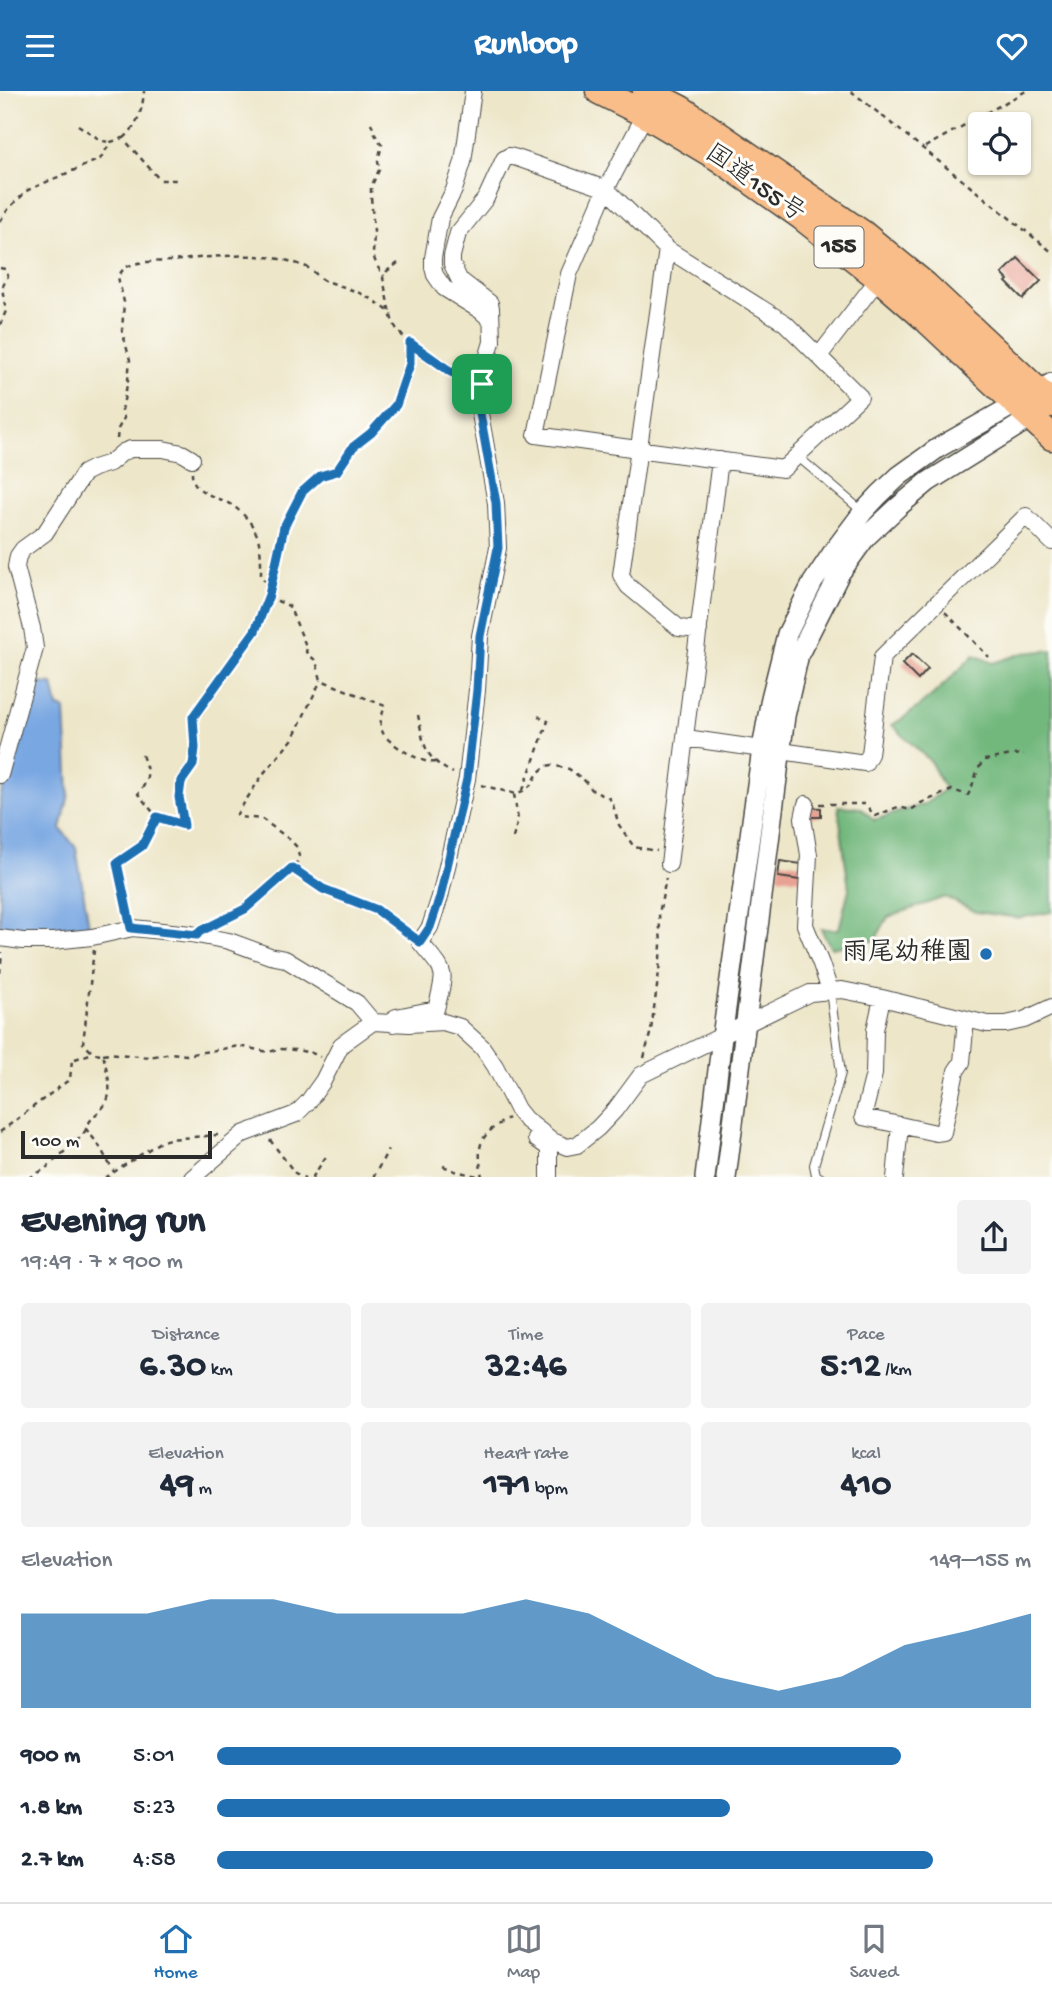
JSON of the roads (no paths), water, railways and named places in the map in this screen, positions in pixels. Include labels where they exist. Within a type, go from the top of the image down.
[{"type":"highway","name":"国道155号","points":[[599,91],[650,98],[681,109],[863,234],[925,285],[1040,401],[1052,437]]},
{"type":"highway","name":"国道155号","points":[[650,98],[717,157],[802,218],[879,278],[926,319],[1040,401]]},
{"type":"street","points":[[472,91],[463,162],[454,190],[440,218],[433,267],[444,288],[491,320]]},
{"type":"street","points":[[393,1024],[396,1017],[436,1009],[443,982],[442,969],[420,942],[430,927],[440,897],[467,779],[480,636],[498,548],[496,503],[479,408],[485,365],[492,342],[492,308],[490,303],[459,279],[452,264],[452,256],[458,233],[486,198],[504,159],[509,156],[517,158],[606,188],[667,249],[785,323],[860,397],[783,469],[536,435],[569,274],[606,188],[650,98]]},
{"type":"street","points":[[667,249],[621,575],[628,586],[680,628],[699,630]]},
{"type":"street","points":[[819,356],[879,278]]},
{"type":"street","points":[[726,1177],[745,1025],[772,750],[771,698],[788,634],[813,582],[863,512],[899,476],[938,448],[974,429],[1040,401]]},
{"type":"street","points":[[705,1177],[722,1037],[772,750],[785,716],[799,655],[840,573],[866,537],[928,482],[1040,401]]},
{"type":"street","points":[[0,775],[35,648],[16,567],[18,557],[23,549],[45,533],[84,473],[110,463],[131,449],[163,449],[182,453],[192,459]]},
{"type":"street","points":[[670,859],[720,460]]},
{"type":"street","points":[[686,739],[865,763],[870,754],[882,657],[1026,516],[1052,542]]},
{"type":"street","points":[[806,804],[803,818],[809,855],[805,925],[830,991]]},
{"type":"street","points":[[2,938],[53,941],[131,928],[229,941],[270,957],[285,959],[357,1003],[373,1022]]},
{"type":"street","points":[[515,1112],[553,1140],[567,1147],[577,1145],[598,1128],[641,1075],[810,993],[842,990],[987,1024],[1024,1020],[1052,1007]]},
{"type":"street","points":[[882,998],[875,1030],[874,1074],[863,1117],[936,1133],[943,1132],[956,1071],[961,1062],[966,1019]]},
{"type":"street","points":[[193,1177],[243,1133],[296,1114],[316,1092],[341,1045],[373,1022],[443,1022],[460,1027],[482,1047],[495,1066],[515,1112],[540,1143],[549,1148],[549,1177]]},
{"type":"street","points":[[895,1177],[900,1125]]},
{"type":"lane","points":[[797,456],[863,512]]},
{"type":"lane","points":[[819,1177],[816,1175],[814,1165],[841,1073],[830,991]]},
{"type":"water","points":[[36,683],[53,684],[58,707],[65,709],[69,794],[61,829],[76,848],[90,932],[0,930],[0,798]]},
{"type":"place","name":"雨尾幼稚園","points":[[986,954]]}]
